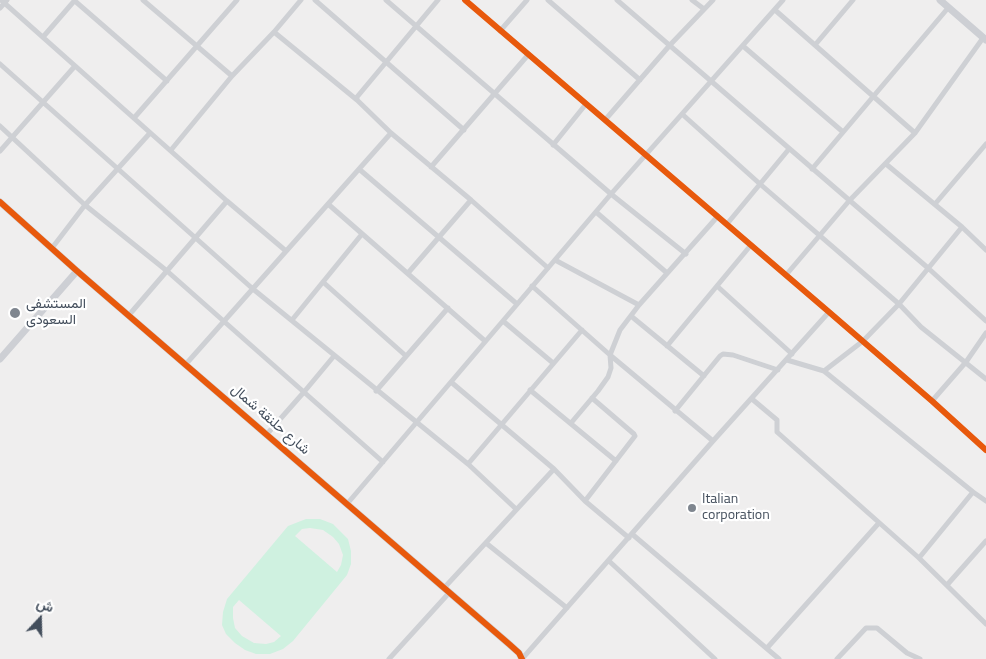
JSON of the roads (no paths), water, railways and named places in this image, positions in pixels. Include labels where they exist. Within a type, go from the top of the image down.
[{"type":"street","points":[[43,37],[75,0],[167,81]]},
{"type":"street","points":[[144,0],[232,76]]},
{"type":"street","points":[[134,118],[237,0]]},
{"type":"street","points":[[171,150],[232,76],[274,32],[301,0]]},
{"type":"street","points":[[314,0],[464,130]]},
{"type":"street","points":[[386,0],[553,145],[686,254]]},
{"type":"street","points":[[357,100],[359,93],[438,0]]},
{"type":"street","points":[[465,0],[752,245],[986,450]]},
{"type":"street","points":[[500,31],[526,0]]},
{"type":"street","points":[[548,0],[640,80]]},
{"type":"street","points":[[616,0],[928,268],[986,322]]},
{"type":"street","points":[[692,0],[704,9]]},
{"type":"street","points":[[605,120],[670,45],[713,0]]},
{"type":"street","points":[[347,504],[611,194],[783,0]]},
{"type":"street","points":[[816,45],[853,0]]},
{"type":"street","points":[[786,275],[849,201],[915,133],[985,39],[940,0]]},
{"type":"street","points":[[0,8],[4,1],[227,201],[286,251]]},
{"type":"street","points":[[812,169],[948,8]]},
{"type":"street","points":[[775,10],[915,133]]},
{"type":"street","points":[[274,32],[357,100],[391,133],[548,268]]},
{"type":"street","points":[[743,46],[843,132]]},
{"type":"street","points":[[431,167],[528,55]]},
{"type":"street","points":[[0,64],[253,289],[468,464],[516,509]]},
{"type":"street","points":[[0,151],[75,66]]},
{"type":"street","points":[[553,145],[586,104]]},
{"type":"street","points":[[682,114],[899,304],[921,327],[986,379]]},
{"type":"street","points":[[0,126],[85,206],[167,271],[383,462]]},
{"type":"street","points":[[52,248],[85,206],[150,132]]},
{"type":"street","points":[[186,364],[391,133]]},
{"type":"street","points":[[935,204],[986,144]]},
{"type":"street","points":[[727,224],[788,149]]},
{"type":"street","points":[[886,164],[962,227],[986,250]]},
{"type":"street","points":[[359,169],[517,304]]},
{"type":"street","points":[[408,273],[471,200]]},
{"type":"street","points":[[129,315],[227,201]]},
{"type":"street","name":"شارع حلنقة شمال","points":[[0,202],[523,658]]},
{"type":"street","points":[[328,204],[485,341]]},
{"type":"street","points":[[596,212],[666,273]]},
{"type":"street","points":[[571,423],[608,377],[611,368],[610,355],[620,330],[666,273],[686,254],[718,216]]},
{"type":"street","points":[[824,371],[863,341],[899,304],[962,227]]},
{"type":"street","points":[[292,320],[362,234]]},
{"type":"street","points":[[668,346],[752,245]]},
{"type":"street","points":[[555,260],[639,306]]},
{"type":"street","points":[[0,359],[77,271]]},
{"type":"street","points":[[324,282],[406,356]]},
{"type":"street","points":[[532,286],[675,411],[713,441]]},
{"type":"street","points":[[717,286],[792,354]]},
{"type":"street","points":[[376,391],[448,308]]},
{"type":"street","points":[[523,658],[829,312]]},
{"type":"street","points":[[631,316],[704,376]]},
{"type":"street","points":[[503,321],[553,363]]},
{"type":"street","points":[[468,464],[582,330]]},
{"type":"street","points":[[932,401],[966,362],[986,333]]},
{"type":"street","points":[[675,411],[723,354],[733,355],[778,370]]},
{"type":"street","points":[[267,434],[334,356]]},
{"type":"street","points":[[786,360],[824,371],[986,501]]},
{"type":"street","points":[[451,382],[554,469],[585,501],[631,536],[779,659]]},
{"type":"street","points":[[530,390],[616,461]]},
{"type":"street","points":[[585,501],[635,439],[634,434],[592,398]]},
{"type":"street","points":[[752,399],[777,420],[777,432],[918,558],[986,624]]},
{"type":"street","points":[[390,659],[486,543],[554,469]]},
{"type":"street","points":[[918,558],[973,492]]},
{"type":"street","points":[[767,648],[878,524]]},
{"type":"street","points":[[947,585],[986,541]]},
{"type":"street","points":[[486,543],[568,608]]},
{"type":"street","points":[[609,561],[715,659]]},
{"type":"street","points":[[837,659],[866,628],[877,628],[907,653],[920,659]]},
{"type":"street","points":[[523,658],[531,659]]},
{"type":"place","name":"المستشفى السعودى","points":[[15,313]]},
{"type":"place","name":"Italian corporation","points":[[692,508]]}]
